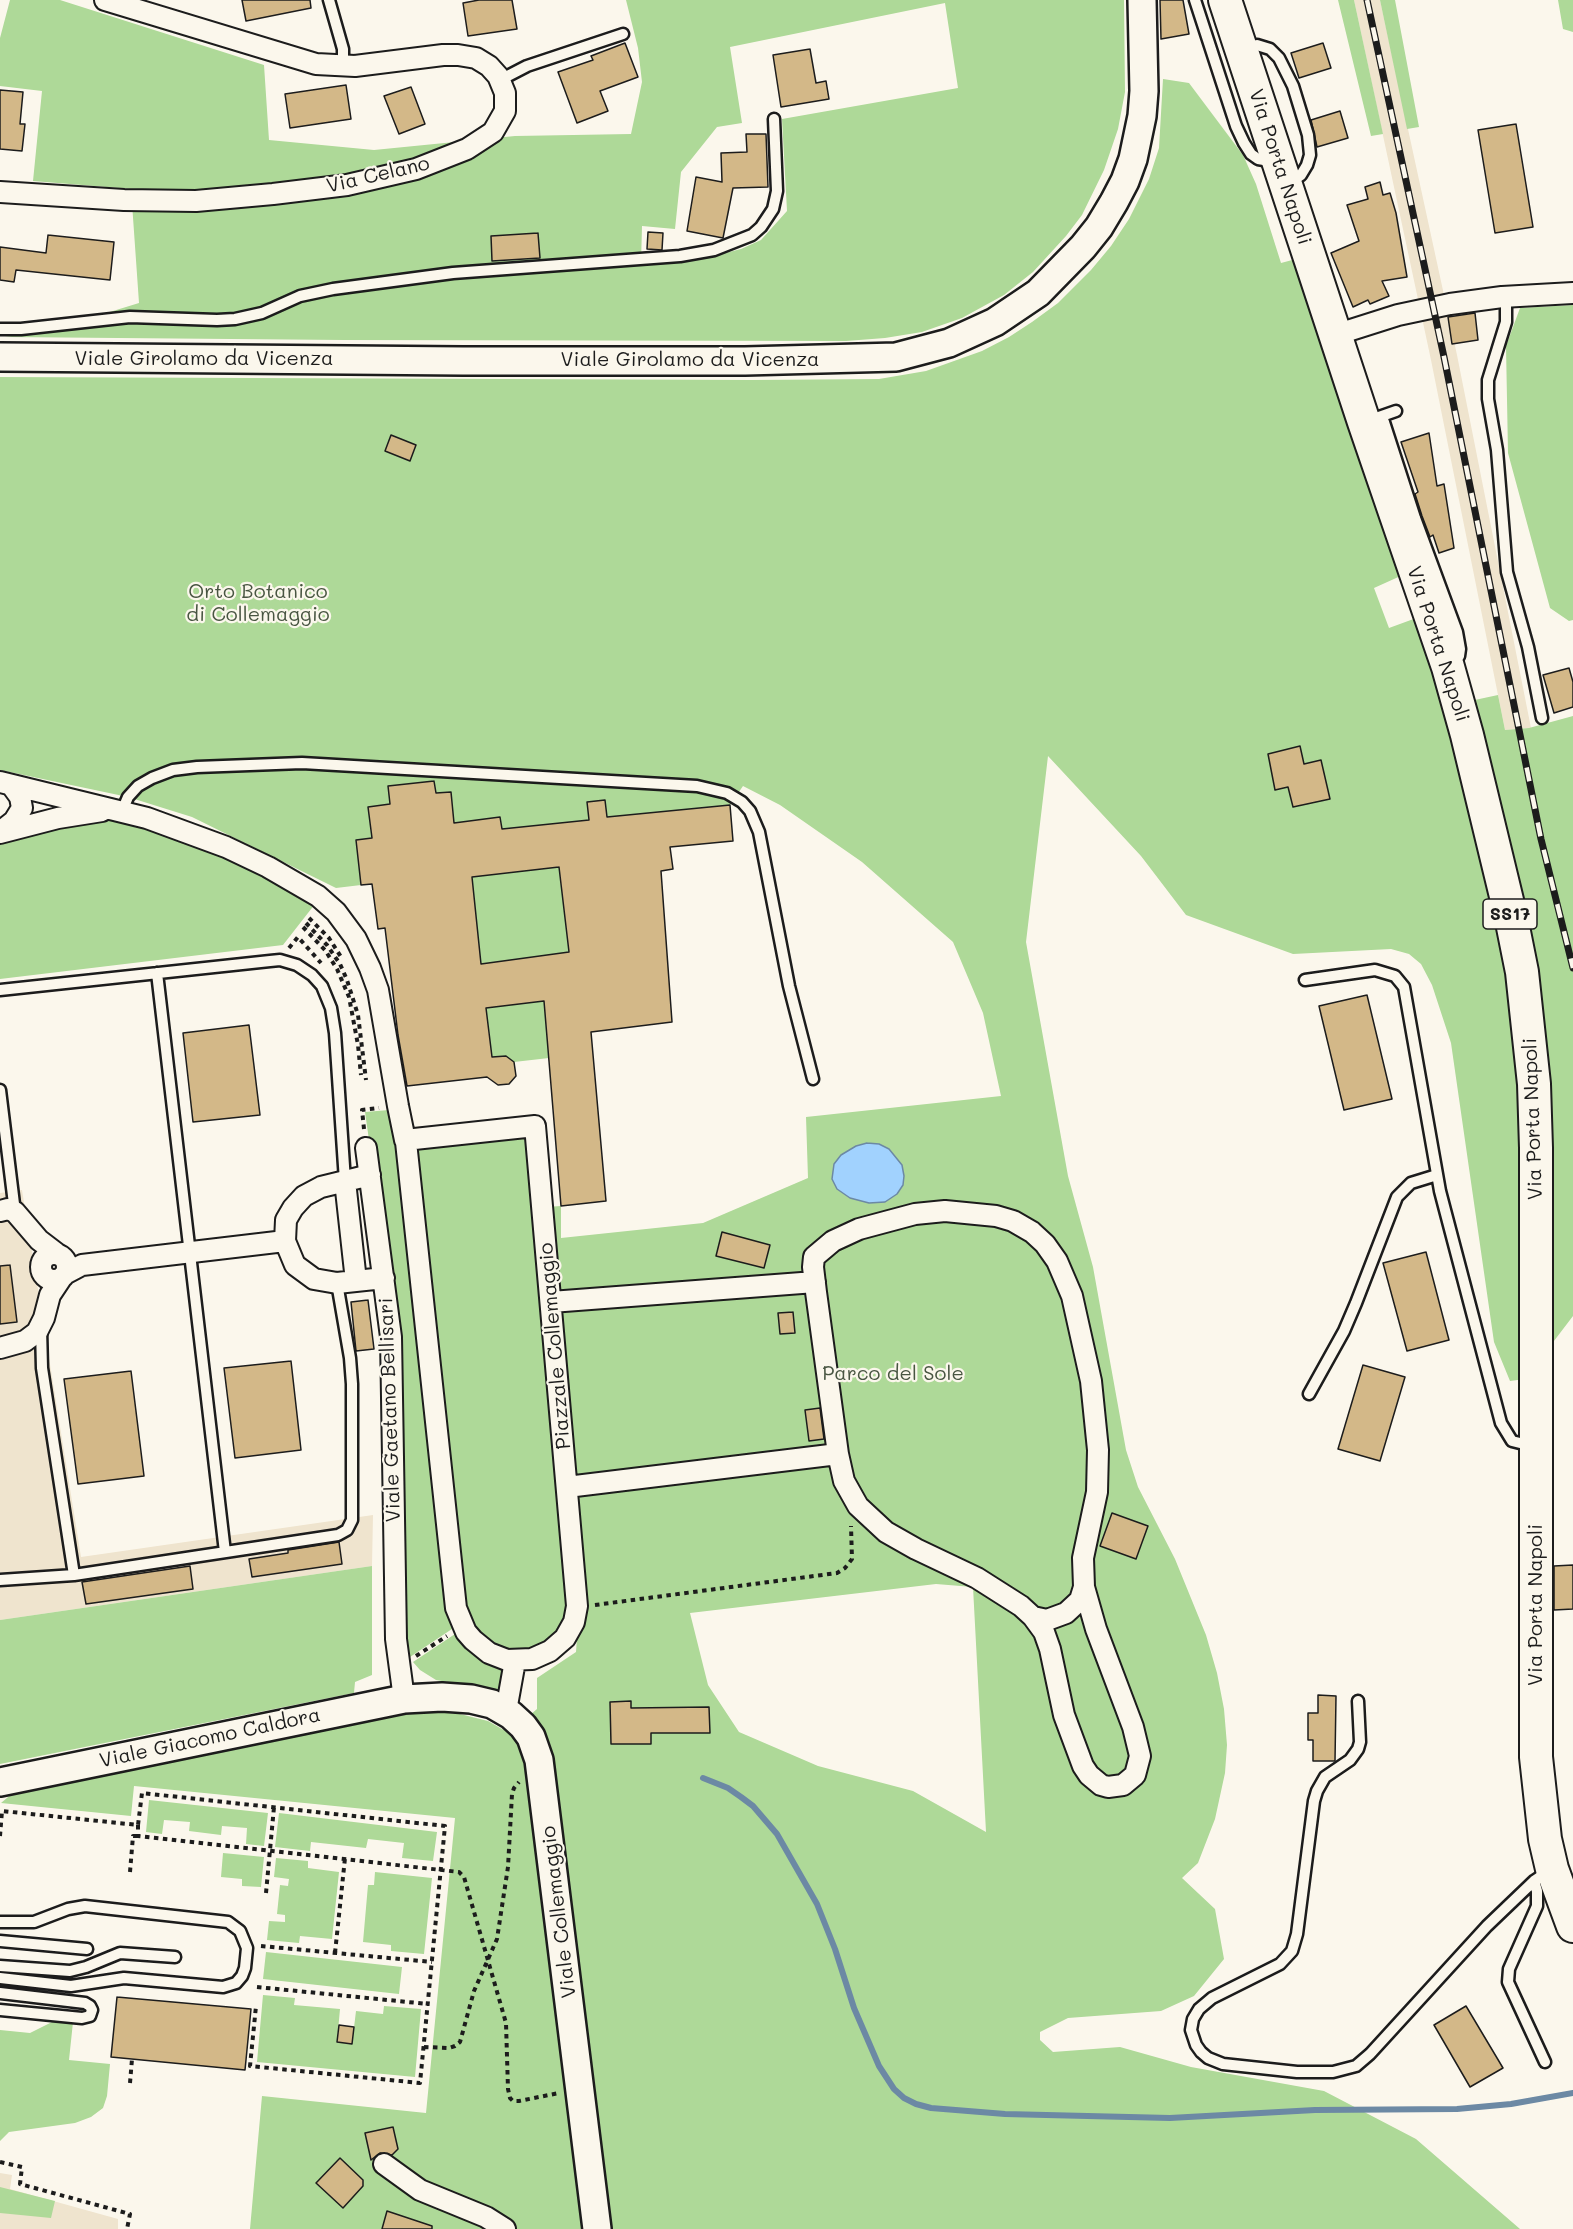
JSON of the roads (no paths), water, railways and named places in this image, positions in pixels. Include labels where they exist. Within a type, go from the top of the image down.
[{"type":"main road","name":"Viale Girolamo da Vicenza","points":[[0,357],[768,361],[896,357],[950,343],[995,322],[1038,293],[1083,247],[1099,227],[1125,181],[1133,159],[1142,116],[1144,91],[1142,0]]},
{"type":"main road","name":"Via Porta Napoli","points":[[1225,0],[1335,335],[1373,419],[1467,735],[1511,916],[1529,1023],[1536,1148],[1536,1756],[1541,1818],[1553,1871],[1573,1926]]},
{"type":"main road","name":"Viale Collemaggio","points":[[404,1699],[442,1697],[485,1702],[506,1711],[527,1731],[534,1744],[539,1760],[597,2229]]},
{"type":"main road","name":"Viale Giacomo Caldora","points":[[6,1782],[404,1699]]},
{"type":"street","points":[[105,0],[145,6],[287,57],[316,64],[343,66],[458,55],[482,61],[494,71],[500,80]]},
{"type":"street","name":"Via Celano","points":[[0,192],[124,200],[196,201],[308,190],[383,178],[442,160],[488,137],[498,126],[505,111],[505,93],[500,80]]},
{"type":"street","points":[[1335,335],[1432,307],[1506,297],[1573,293]]},
{"type":"street","points":[[6,784],[119,810],[183,830],[249,857],[299,884],[331,906],[356,939],[374,978],[384,1020],[405,1140],[456,1608],[472,1640],[489,1653],[515,1661],[506,1711]]},
{"type":"street","points":[[0,832],[14,821],[21,811],[20,797],[6,784]]},
{"type":"street","points":[[0,832],[64,816],[119,810]]},
{"type":"street","name":"Piazzale Collemaggio","points":[[405,1140],[536,1126],[577,1606],[574,1622],[565,1638],[550,1651],[532,1659],[515,1661]]},
{"type":"street","name":"Viale Gaetano Bellisari","points":[[366,1148],[392,1353],[397,1651],[404,1699]]},
{"type":"street","points":[[370,1176],[317,1188],[300,1200],[286,1220],[285,1240],[290,1257],[301,1271],[314,1279],[346,1282],[384,1278]]},
{"type":"street","points":[[345,1181],[346,1282]]},
{"type":"street","points":[[8,1211],[66,1266]]},
{"type":"street","points":[[1047,1621],[1077,1605],[1083,1595],[1083,1558],[1097,1492],[1097,1428],[1085,1348],[1072,1296],[1062,1270],[1045,1244],[1036,1235],[1020,1224],[996,1216],[945,1211],[915,1214],[859,1229],[826,1245],[814,1257],[815,1282],[838,1454],[844,1481],[858,1506],[873,1522],[900,1540],[977,1578],[1047,1621],[1070,1616],[1079,1618],[1096,1629]]},
{"type":"street","points":[[66,1266],[285,1240]]},
{"type":"street","points":[[0,1348],[32,1337],[41,1325],[50,1295],[66,1266]]},
{"type":"street","points":[[551,1302],[815,1282]]},
{"type":"street","points":[[567,1487],[838,1454]]},
{"type":"street","points":[[1047,1621],[1064,1715],[1083,1766],[1089,1775],[1101,1785],[1115,1787],[1130,1781],[1135,1775],[1140,1756],[1127,1709],[1096,1629],[1084,1587]]},
{"type":"street","points":[[384,2164],[420,2190],[486,2217],[505,2229]]},
{"type":"lane","points":[[329,0],[343,49],[343,66]]},
{"type":"lane","points":[[1195,0],[1236,126],[1244,143],[1258,159],[1281,170]]},
{"type":"lane","points":[[500,80],[527,66],[623,34]]},
{"type":"lane","points":[[0,329],[21,329],[130,317],[235,319],[262,313],[300,296],[333,289],[453,273],[680,256],[714,250],[752,235],[761,227],[773,209],[777,192],[774,119]]},
{"type":"lane","points":[[1506,297],[1506,322],[1488,380],[1488,399],[1497,450],[1507,573],[1532,665],[1542,718]]},
{"type":"lane","points":[[1373,419],[1396,411]]},
{"type":"lane","points":[[119,810],[138,786],[173,770],[197,766],[302,763],[697,786],[727,793],[742,802],[750,811],[759,832],[787,975],[813,1079]]},
{"type":"lane","points":[[0,990],[280,960],[297,964],[317,981],[329,1000],[335,1032],[345,1181]]},
{"type":"lane","points":[[1305,980],[1375,970],[1390,973],[1401,982],[1407,995],[1437,1175],[1500,1423],[1507,1436],[1515,1443],[1537,1443]]},
{"type":"lane","points":[[156,973],[225,1552]]},
{"type":"lane","points":[[0,1090],[8,1211]]},
{"type":"lane","points":[[1309,1395],[1344,1331],[1397,1197],[1411,1183],[1437,1175]]},
{"type":"lane","points":[[0,1580],[74,1575],[338,1535],[347,1530],[352,1520],[352,1384],[346,1282]]},
{"type":"lane","points":[[41,1325],[42,1368],[74,1575]]},
{"type":"lane","points":[[1358,1701],[1360,1742],[1358,1749],[1350,1760],[1325,1777],[1315,1795],[1297,1934],[1292,1951],[1283,1962],[1212,1998],[1199,2009],[1193,2019],[1191,2030],[1194,2041],[1201,2052],[1212,2060],[1230,2065],[1297,2072],[1334,2072],[1356,2066],[1366,2059],[1486,1926],[1553,1871]]},
{"type":"lane","points":[[1545,2062],[1508,1982],[1509,1969],[1532,1922],[1537,1906],[1537,1891],[1553,1871]]},
{"type":"lane","points":[[0,1922],[34,1922],[68,1909],[85,1906],[228,1922],[240,1931],[247,1948],[242,1976],[236,1983],[223,1987],[124,1978],[71,1986],[0,1978]]},
{"type":"lane","points":[[0,1941],[87,1949]]},
{"type":"lane","points":[[0,1966],[70,1971],[81,1969],[120,1953],[175,1956]]},
{"type":"lane","points":[[0,1993],[85,2002],[92,2010],[90,2016],[82,2018],[0,2010]]},
{"type":"water","points":[[867,1143],[879,1144],[889,1149],[902,1165],[903,1185],[897,1194],[885,1202],[869,1203],[850,1198],[837,1189],[832,1179],[834,1164],[841,1155],[856,1146]]},
{"type":"waterway","points":[[703,1778],[728,1788],[753,1806],[777,1834],[817,1904],[835,1949],[854,2008],[879,2066],[894,2089],[904,2098],[916,2104],[931,2108],[1005,2114],[1170,2118],[1315,2110],[1457,2109],[1511,2104],[1573,2093]]},
{"type":"railway","points":[[1367,0],[1444,357],[1541,839],[1573,968]]},
{"type":"park label","name":"Orto Botanico di Collemaggio","points":[[258,604]]},
{"type":"park label","name":"Parco del Sole","points":[[893,1374]]}]
